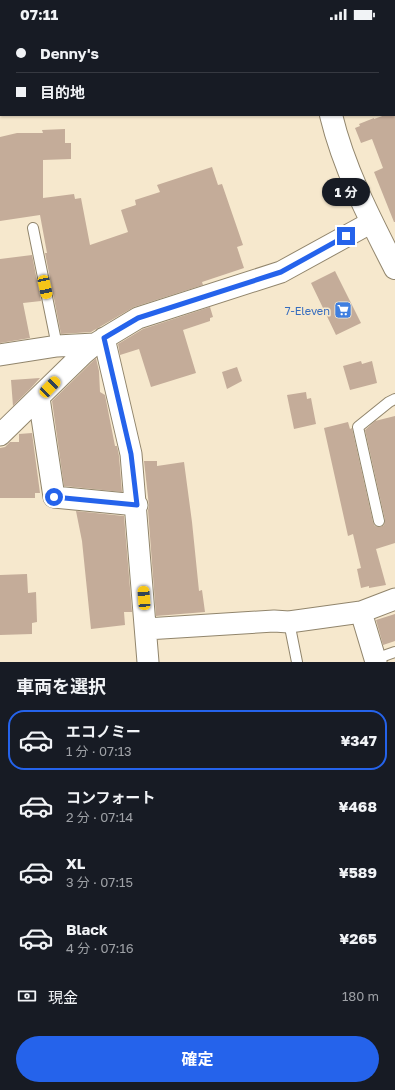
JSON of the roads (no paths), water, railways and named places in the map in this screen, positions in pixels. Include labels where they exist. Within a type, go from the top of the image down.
[{"type":"main road","points":[[331,116],[348,170],[395,268]]},
{"type":"street","points":[[0,434],[83,354],[100,341],[138,318],[281,272],[372,222]]},
{"type":"street","points":[[0,355],[100,341]]},
{"type":"street","points":[[100,341],[131,454],[137,505],[148,662]]},
{"type":"street","points":[[39,398],[54,497],[137,505]]},
{"type":"street","points":[[146,629],[274,621],[289,622],[361,612],[395,599]]},
{"type":"street","points":[[361,612],[375,661]]},
{"type":"lane","points":[[33,228],[58,346]]},
{"type":"lane","points":[[379,521],[358,427],[389,402],[395,399]]},
{"type":"lane","points":[[289,622],[297,662]]},
{"type":"lane","points":[[375,661],[395,652]]},
{"type":"place","name":"7-Eleven","points":[[343,310]]}]
